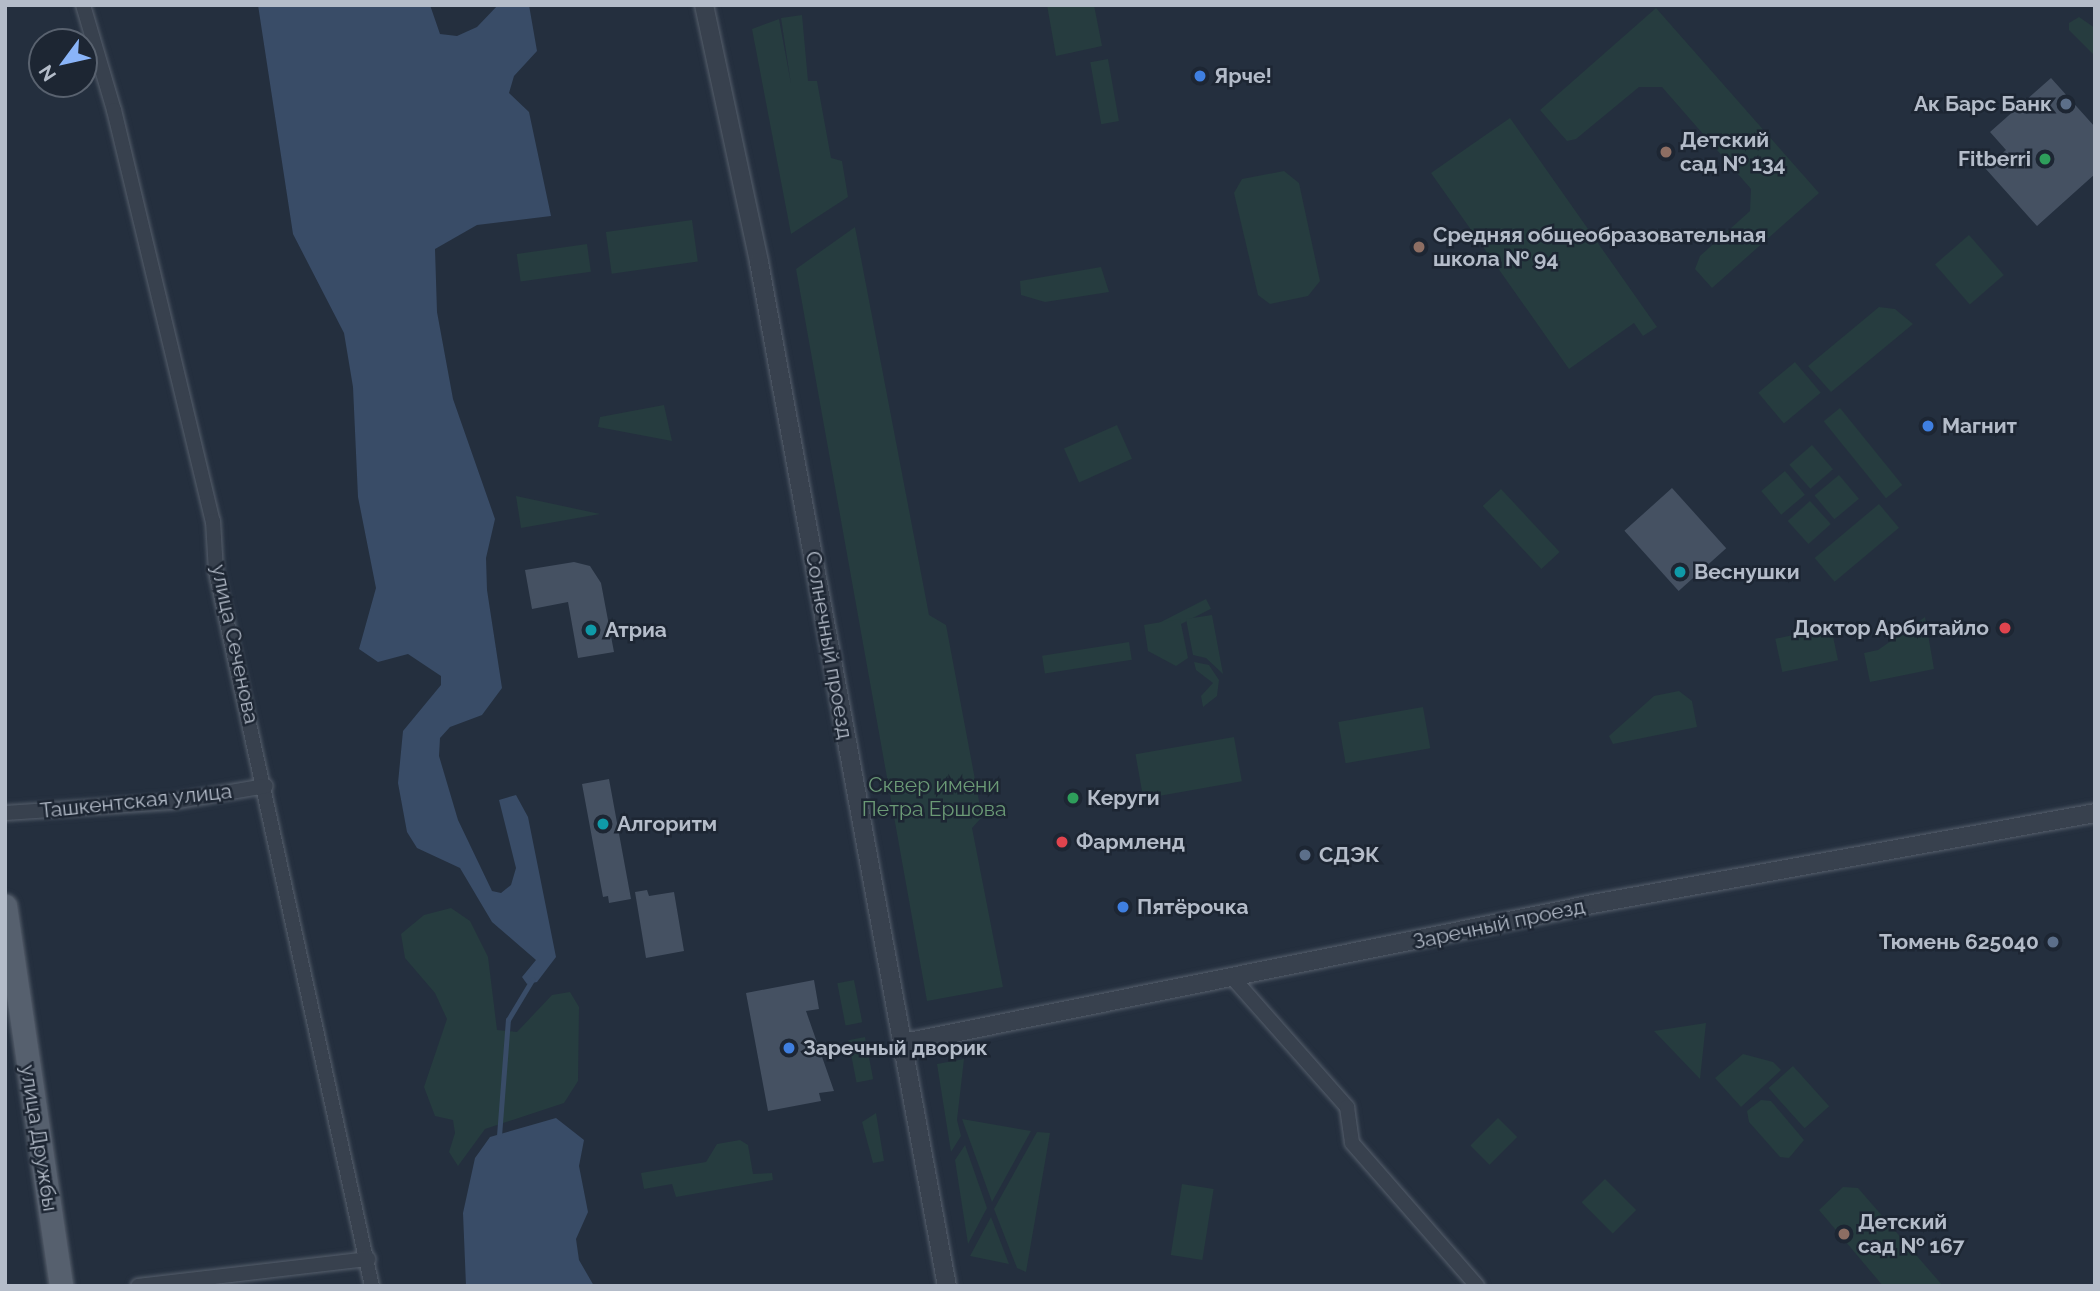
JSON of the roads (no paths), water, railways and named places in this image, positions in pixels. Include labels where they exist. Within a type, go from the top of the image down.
[{"type":"main road","name":"улица Дружбы","points":[[5,906],[61,1286]]},
{"type":"street","name":"улица Сеченова","points":[[83,5],[114,110],[213,521],[216,572],[266,786],[372,1286]]},
{"type":"street","name":"Солнечный проезд","points":[[704,5],[748,200],[947,1286]]},
{"type":"street","name":"Ташкентская улица","points":[[5,813],[172,802],[266,786]]},
{"type":"street","name":"Заречный проезд","points":[[904,1043],[1749,874],[2095,813]]},
{"type":"street","points":[[1232,977],[1346,1107],[1352,1143],[1477,1286]]},
{"type":"street","points":[[138,1286],[368,1259]]},
{"type":"water","points":[[258,5],[430,5],[440,34],[457,36],[477,27],[498,5],[529,5],[537,51],[514,76],[509,93],[529,112],[551,216],[477,225],[435,249],[437,312],[453,399],[495,519],[486,558],[487,590],[502,688],[482,715],[450,727],[440,738],[439,756],[458,820],[492,891],[501,893],[511,885],[516,868],[499,800],[516,795],[528,817],[556,957],[537,982],[527,984],[522,977],[536,960],[492,922],[460,868],[417,848],[407,832],[398,783],[403,731],[441,685],[441,676],[408,654],[378,662],[359,649],[376,588],[358,497],[353,387],[344,333],[293,234]]},
{"type":"water","points":[[556,1118],[584,1140],[579,1166],[588,1212],[576,1239],[579,1260],[594,1286],[466,1286],[463,1213],[475,1158],[490,1137]]},
{"type":"waterway","points":[[499,1136],[508,1020],[532,980]]},
{"type":"place","name":"Ярче!","points":[[1200,76]]},
{"type":"place","name":"Ак Барс Банк","points":[[2066,104]]},
{"type":"place","name":"Детский сад № 134","points":[[1666,152]]},
{"type":"place","name":"Fitberri","points":[[2045,159]]},
{"type":"place","name":"Средняя общеобразовательная школа № 94","points":[[1419,247]]},
{"type":"place","name":"Магнит","points":[[1928,426]]},
{"type":"place","name":"Веснушки","points":[[1680,572]]},
{"type":"place","name":"Доктор Арбитайло","points":[[2005,628]]},
{"type":"place","name":"Атриа","points":[[591,630]]},
{"type":"place","name":"Керуги","points":[[1073,798]]},
{"type":"place","name":"Алгоритм","points":[[603,824]]},
{"type":"place","name":"Фармленд","points":[[1062,842]]},
{"type":"place","name":"СДЭК","points":[[1305,855]]},
{"type":"place","name":"Пятёрочка","points":[[1123,907]]},
{"type":"place","name":"Тюмень 625040","points":[[2053,942]]},
{"type":"place","name":"Заречный дворик","points":[[789,1048]]},
{"type":"place","name":"Детский сад № 167","points":[[1844,1234]]},
{"type":"park label","name":"Сквер имени Петра Ершова","points":[[934,797]]}]
